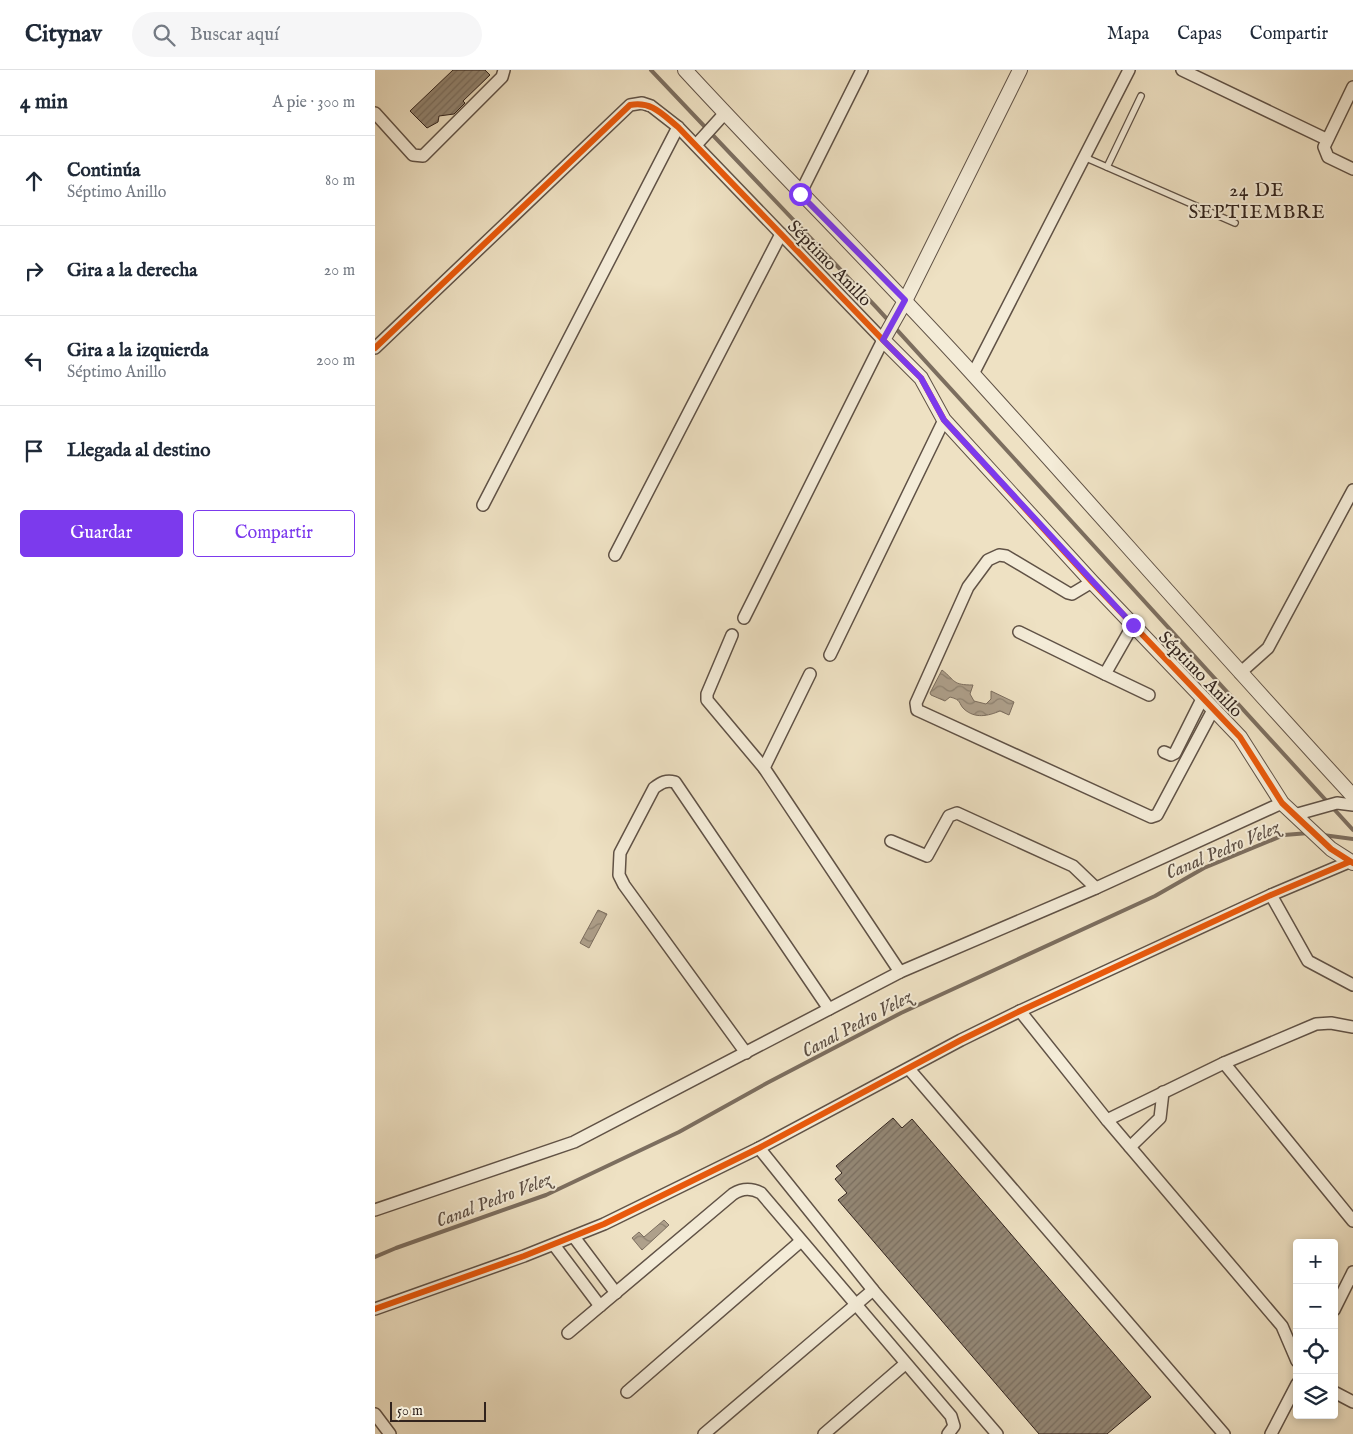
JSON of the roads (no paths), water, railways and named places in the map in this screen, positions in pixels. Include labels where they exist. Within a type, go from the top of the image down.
[{"type":"street","points":[[375,113],[413,155],[423,156],[502,77],[504,70]]},
{"type":"street","points":[[800,194],[862,70]]},
{"type":"street","points":[[744,618],[1020,70]]},
{"type":"street","points":[[973,374],[1129,70]]},
{"type":"street","points":[[1182,70],[1327,139]]},
{"type":"street","name":"Séptimo Anillo","points":[[690,72],[720,118],[800,194],[905,300],[1239,673],[1353,796]]},
{"type":"street","points":[[1353,87],[1324,147],[1328,157],[1353,169]]},
{"type":"street","name":"Séptimo Anillo","points":[[375,348],[630,105],[642,103],[651,106],[678,127],[696,145],[921,378],[944,420],[1092,582],[1240,737],[1282,803],[1331,849],[1351,862]]},
{"type":"street","points":[[696,145],[720,118]]},
{"type":"street","points":[[483,506],[678,127]]},
{"type":"street","points":[[615,555],[781,234]]},
{"type":"street","points":[[830,655],[944,420]]},
{"type":"street","points":[[1239,673],[1268,648],[1353,490]]},
{"type":"street","points":[[1092,582],[1072,594],[1006,556],[999,555],[988,560],[968,587],[916,703],[917,710],[1151,817],[1157,815],[1214,708]]},
{"type":"street","points":[[1105,674],[1133,625]]},
{"type":"street","points":[[1019,632],[1149,695]]},
{"type":"street","points":[[732,635],[706,698],[764,768],[900,972]]},
{"type":"street","points":[[764,768],[811,674]]},
{"type":"street","points":[[1164,752],[1171,755],[1175,754],[1203,697]]},
{"type":"street","points":[[746,1053],[623,886],[619,875],[620,853],[654,788],[661,782],[668,780],[675,782],[829,1008]]},
{"type":"street","points":[[375,1210],[574,1142],[900,972],[1096,888],[1282,803]]},
{"type":"street","points":[[1297,816],[1316,808],[1337,804],[1353,805]]},
{"type":"street","points":[[891,841],[927,856],[949,816],[957,814],[1073,866],[1096,888]]},
{"type":"street","points":[[375,1309],[574,1237],[759,1148],[1020,1010],[1271,895],[1351,862]]},
{"type":"street","points":[[1271,895],[1308,961],[1353,985]]},
{"type":"street","points":[[1020,1010],[1107,1120],[1282,1326],[1293,1352]]},
{"type":"street","points":[[1107,1120],[1224,1063],[1316,1024],[1331,1023],[1353,1027]]},
{"type":"street","points":[[1224,1063],[1353,1221]]},
{"type":"street","points":[[909,1069],[1224,1434]]},
{"type":"street","points":[[1130,1147],[1160,1118],[1163,1092]]},
{"type":"street","points":[[759,1148],[873,1290],[997,1434]]},
{"type":"street","points":[[568,1333],[740,1190],[753,1189],[761,1193],[951,1416],[954,1426],[948,1434]]},
{"type":"street","points":[[574,1237],[616,1293]]},
{"type":"street","points":[[627,1392],[801,1241]]},
{"type":"street","points":[[554,1245],[600,1306]]},
{"type":"street","points":[[1338,1302],[1353,1272]]},
{"type":"street","points":[[703,1434],[873,1290]]},
{"type":"street","points":[[824,1434],[905,1364]]},
{"type":"street","points":[[1271,1434],[1293,1392]]},
{"type":"street","points":[[1338,1394],[1353,1402]]},
{"type":"street","points":[[375,1414],[390,1434]]},
{"type":"lane","points":[[1107,167],[1141,96]]},
{"type":"lane","points":[[1084,156],[1235,223]]},
{"type":"water","points":[[942,670],[958,683],[973,685],[970,694],[974,701],[986,704],[991,699],[991,691],[1014,702],[1009,715],[1000,711],[986,715],[973,714],[964,709],[956,699],[950,697],[945,701],[931,695],[930,693]]},
{"type":"water","points":[[598,910],[607,914],[589,948],[580,943]]},
{"type":"water","points":[[664,1220],[669,1225],[642,1250],[632,1238],[639,1232],[644,1237]]},
{"type":"waterway","points":[[651,70],[877,308],[1353,830]]},
{"type":"waterway","name":"Canal Pedro Velez","points":[[375,1257],[546,1195],[679,1132],[767,1083],[901,1013],[1155,896],[1204,868],[1284,835],[1309,833]]},
{"type":"waterway","name":"Canal Pedro Velez","points":[[1323,835],[1353,839]]},
{"type":"district","name":"24 DE SEPTIEMBRE","points":[[1257,200]]}]
